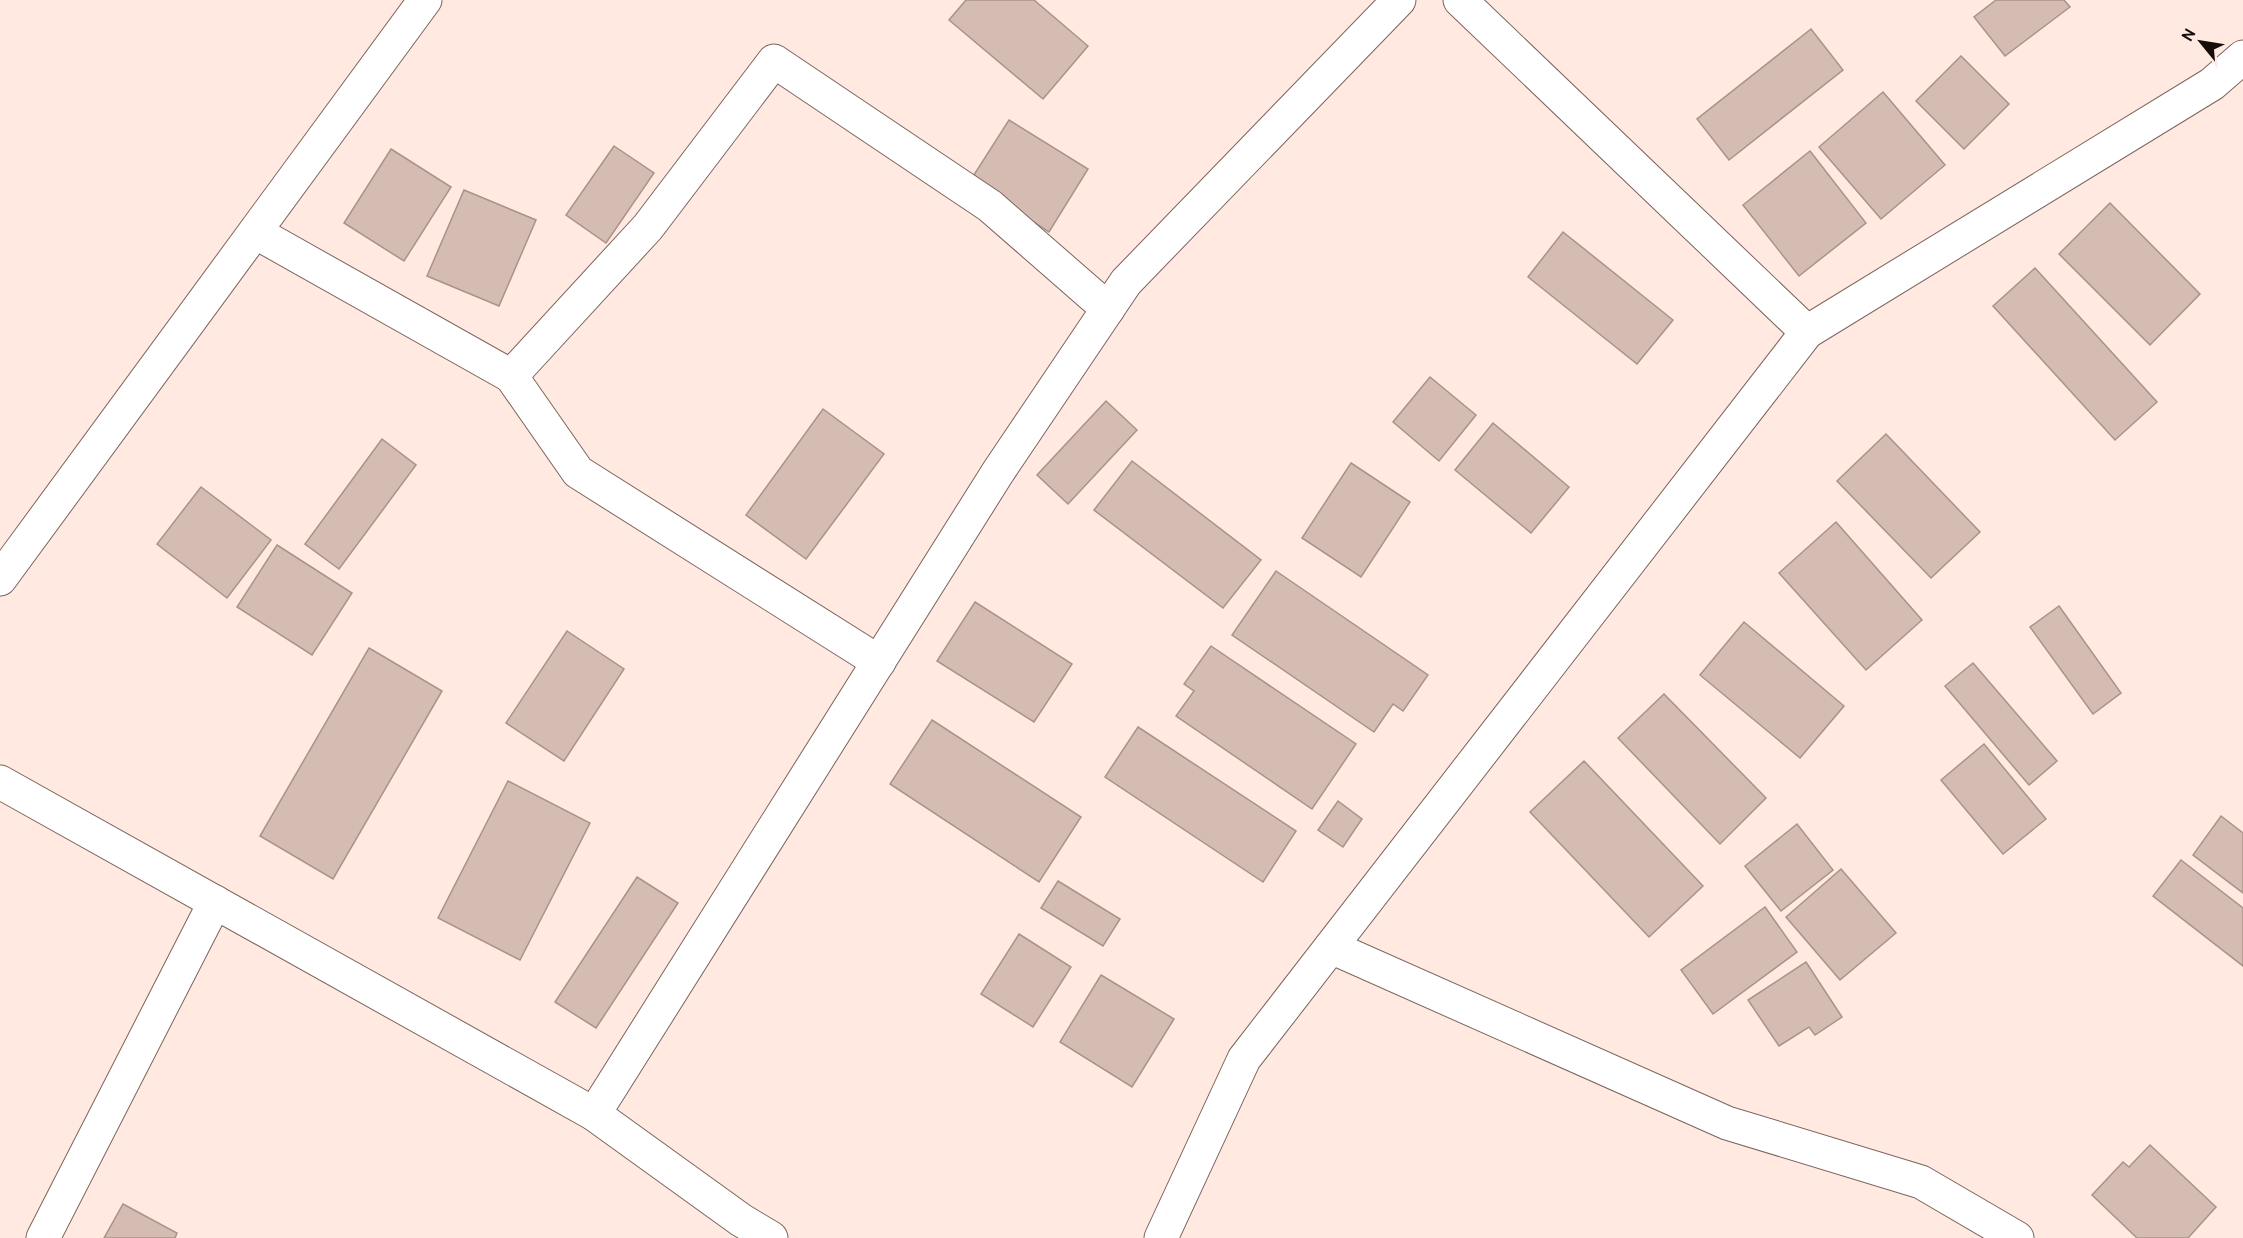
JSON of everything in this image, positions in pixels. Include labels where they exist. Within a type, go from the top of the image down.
[{"type":"street","points":[[0,579],[425,0]]},
{"type":"street","points":[[594,1114],[998,472],[1126,282],[1399,0]]},
{"type":"street","points":[[1460,0],[1807,332]]},
{"type":"street","points":[[1161,1238],[1244,1059],[1807,332],[2211,84],[2243,57]]},
{"type":"street","points":[[511,376],[648,227],[774,61],[990,206],[1108,309]]},
{"type":"street","points":[[255,232],[511,376],[578,472],[879,662]]},
{"type":"street","points":[[0,782],[594,1114],[741,1220],[771,1238]]},
{"type":"street","points":[[43,1238],[215,902]]},
{"type":"street","points":[[1330,947],[1727,1123],[1921,1182],[2017,1238]]},
{"type":"building","points":[[966,0],[1034,0],[1088,46],[1043,99],[949,20]]},
{"type":"building","points":[[1996,0],[2064,0],[2070,7],[2005,56],[1974,17]]},
{"type":"building","points":[[1811,29],[1843,70],[1729,160],[1697,119]]},
{"type":"building","points":[[1961,56],[2009,104],[1964,149],[1916,101]]},
{"type":"building","points":[[1883,92],[1945,165],[1881,219],[1819,147]]},
{"type":"building","points":[[1009,120],[1088,169],[1049,232],[970,181]]},
{"type":"building","points":[[614,146],[654,173],[606,243],[566,215]]},
{"type":"building","points":[[391,149],[451,187],[404,261],[344,223]]},
{"type":"building","points":[[1810,151],[1866,223],[1799,276],[1743,205]]},
{"type":"building","points":[[464,190],[536,220],[499,306],[427,276]]},
{"type":"building","points":[[2110,203],[2200,294],[2150,345],[2059,254]]},
{"type":"building","points":[[1563,232],[1673,320],[1637,364],[1528,277]]},
{"type":"building","points":[[2035,268],[2157,402],[2115,440],[1993,306]]},
{"type":"building","points":[[1430,377],[1476,415],[1439,461],[1393,422]]},
{"type":"building","points":[[1106,401],[1137,430],[1068,504],[1037,475]]},
{"type":"building","points":[[823,409],[884,454],[806,559],[746,515]]},
{"type":"building","points":[[1493,423],[1569,487],[1531,533],[1455,470]]},
{"type":"building","points":[[1886,434],[1980,532],[1931,578],[1837,481]]},
{"type":"building","points":[[382,439],[416,465],[339,569],[305,544]]},
{"type":"building","points":[[1132,461],[1261,560],[1223,608],[1094,510]]},
{"type":"building","points":[[1351,463],[1410,502],[1361,577],[1302,538]]},
{"type":"building","points":[[201,487],[271,540],[227,598],[157,544]]},
{"type":"building","points":[[1836,522],[1922,620],[1866,670],[1779,573]]},
{"type":"building","points":[[277,545],[352,593],[312,655],[237,607]]},
{"type":"building","points":[[1276,571],[1428,675],[1403,711],[1393,704],[1374,732],[1232,635]]},
{"type":"building","points":[[975,602],[1072,664],[1034,722],[937,661]]},
{"type":"building","points":[[2059,606],[2121,693],[2093,714],[2030,627]]},
{"type":"building","points":[[1744,622],[1844,706],[1800,758],[1700,675]]},
{"type":"building","points":[[567,631],[624,669],[564,761],[506,723]]},
{"type":"building","points":[[1211,646],[1356,744],[1312,809],[1176,716],[1194,691],[1184,684]]},
{"type":"building","points":[[369,648],[442,691],[333,879],[260,836]]},
{"type":"building","points":[[1973,663],[2057,761],[2029,785],[1945,686]]},
{"type":"building","points":[[1664,694],[1766,798],[1720,844],[1618,738]]},
{"type":"building","points":[[932,720],[1081,817],[1039,882],[890,784]]},
{"type":"building","points":[[1138,727],[1296,831],[1263,882],[1105,777]]},
{"type":"building","points":[[1984,744],[2046,819],[2003,854],[1941,780]]},
{"type":"building","points":[[1584,761],[1703,886],[1649,937],[1530,812]]},
{"type":"building","points":[[508,781],[590,823],[520,960],[438,918]]},
{"type":"building","points":[[1338,801],[1362,819],[1343,847],[1318,830]]},
{"type":"building","points":[[2221,816],[2243,833],[2243,893],[2193,855]]},
{"type":"building","points":[[1797,824],[1833,870],[1781,911],[1745,866]]},
{"type":"building","points":[[2181,860],[2243,908],[2243,966],[2153,896]]},
{"type":"building","points":[[1841,869],[1896,933],[1840,980],[1786,917]]},
{"type":"building","points":[[637,877],[678,903],[596,1028],[555,1002]]},
{"type":"building","points":[[1058,881],[1120,919],[1103,946],[1041,908]]},
{"type":"building","points":[[1765,907],[1797,952],[1713,1014],[1681,970]]},
{"type":"building","points":[[1019,934],[1071,967],[1033,1027],[981,994]]},
{"type":"building","points":[[1806,962],[1842,1017],[1815,1035],[1809,1027],[1779,1046],[1748,1000]]},
{"type":"building","points":[[1101,975],[1174,1019],[1132,1087],[1060,1042]]},
{"type":"building","points":[[2150,1145],[2216,1207],[2188,1238],[2137,1238],[2092,1195],[2123,1162],[2129,1167]]},
{"type":"building","points":[[123,1204],[177,1233],[175,1238],[104,1238]]}]
